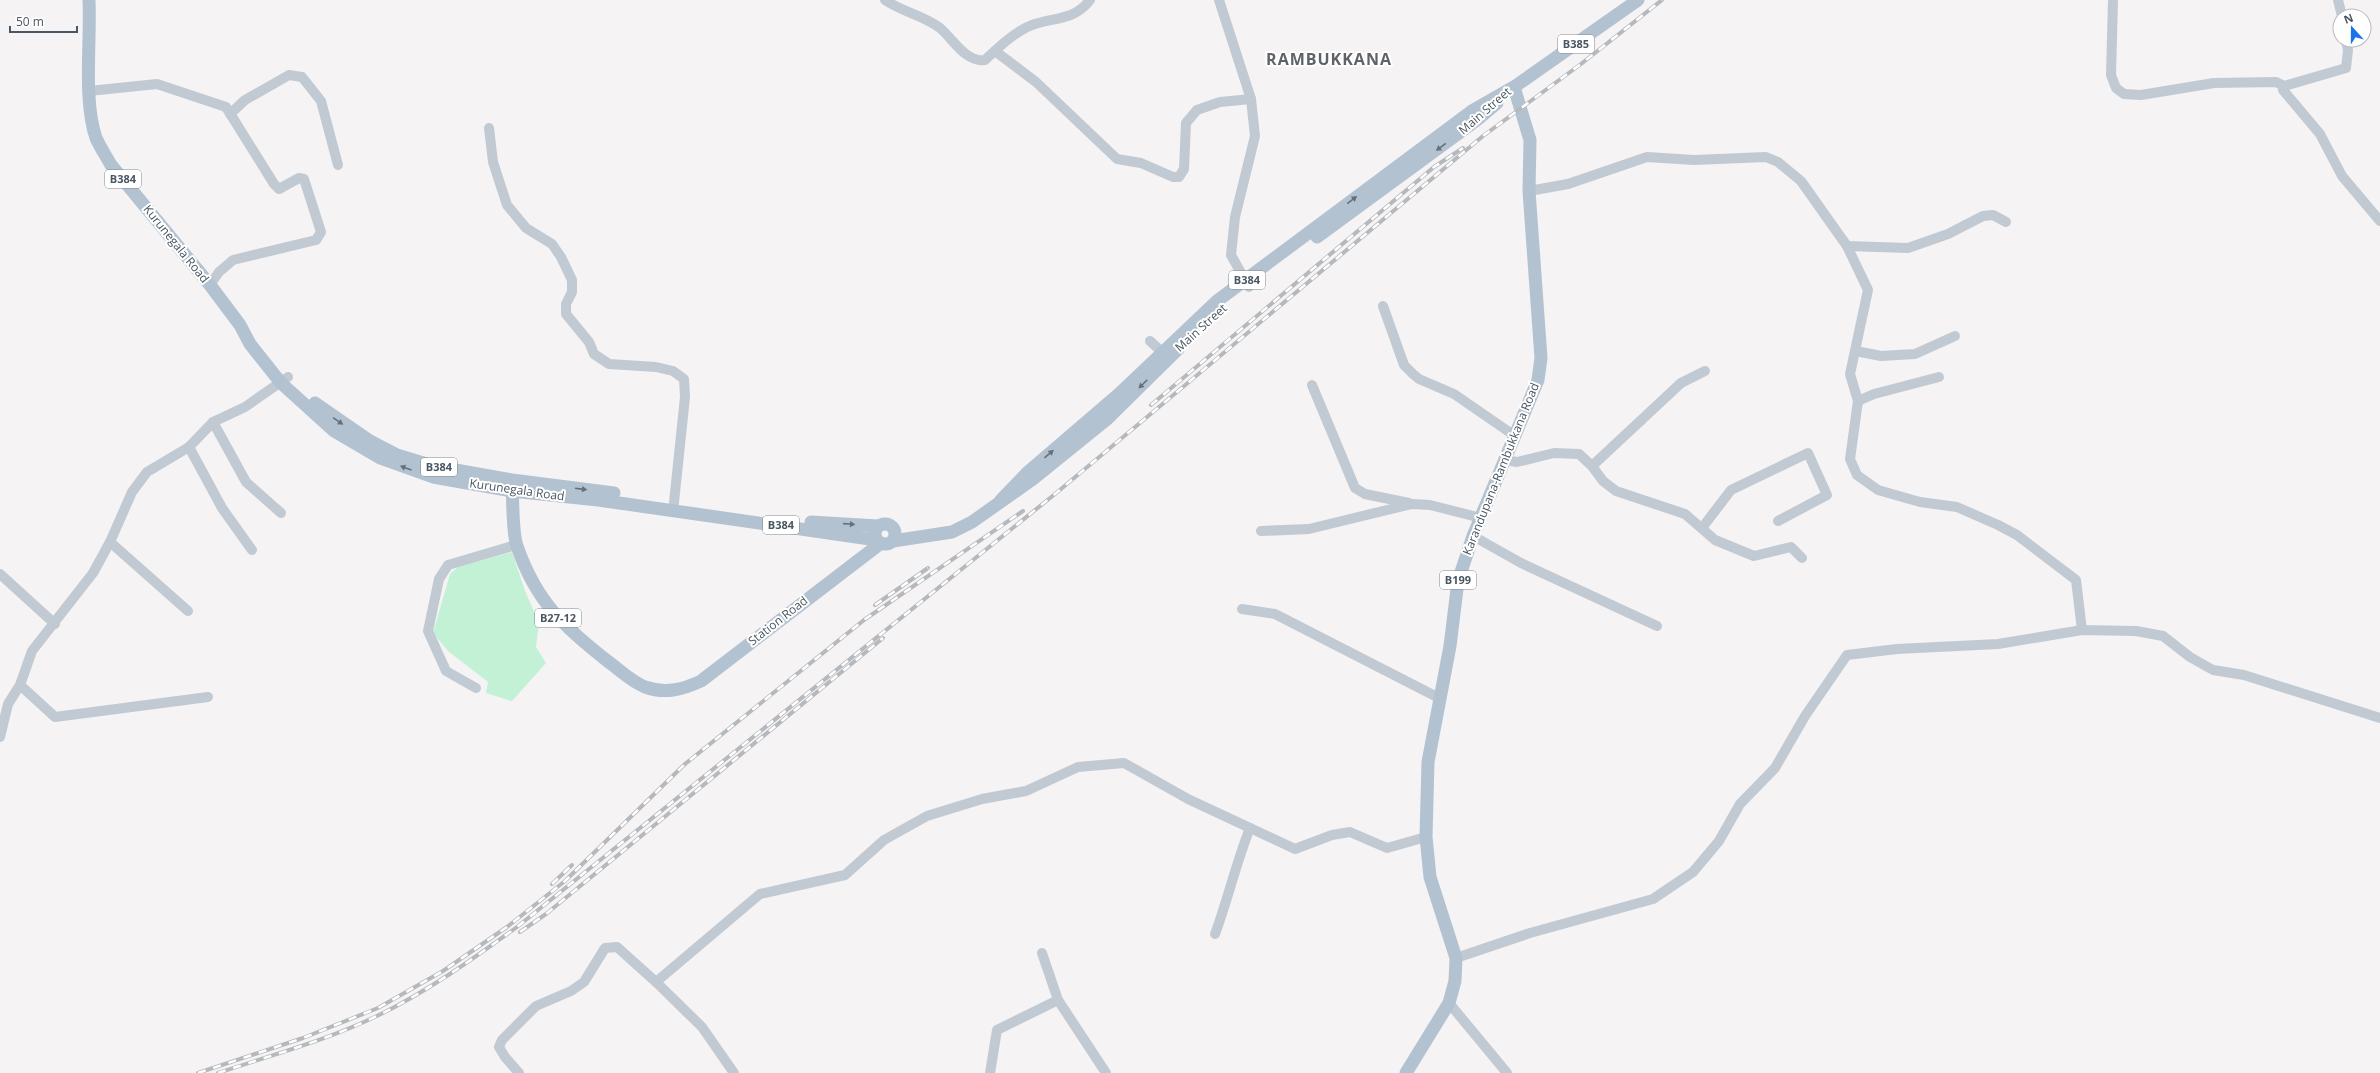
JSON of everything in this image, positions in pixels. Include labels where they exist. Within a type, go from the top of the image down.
[{"type":"main road","name":"Kurunegala Road","points":[[89,0],[89,91],[91,113],[96,138],[111,165],[210,285],[284,380],[334,431],[380,458],[433,477],[512,485],[598,500],[679,509]]},
{"type":"main road","name":"B385","points":[[1514,87],[1638,0]]},
{"type":"main road","name":"Karandupana-Rambukkana Road","points":[[1406,1073],[1449,1002],[1455,981],[1456,958],[1430,877],[1426,837],[1428,762],[1450,646],[1458,581],[1473,536],[1538,380],[1541,358],[1529,191],[1530,140],[1514,87]]},
{"type":"main road","name":"Main Street","points":[[1001,500],[1027,473],[1119,394],[1203,314],[1247,284],[1429,141],[1472,111],[1514,87]]},
{"type":"main road","name":"Main Street","points":[[679,509],[883,541],[959,530],[1034,479],[1106,420],[1247,284]]},
{"type":"main road","name":"B27-12","points":[[512,485],[516,545]]},
{"type":"main road","name":"B384","points":[[679,509],[878,526]]},
{"type":"main road","points":[[886,523],[893,527],[895,536],[883,541],[875,530],[878,526],[886,523]]},
{"type":"main road","name":"Main Street","points":[[893,527],[924,536]]},
{"type":"main road","name":"Station Road","points":[[516,545],[542,599],[552,613],[594,650],[637,683],[646,687],[672,691],[701,681],[719,669],[883,541]]},
{"type":"street","points":[[884,0],[894,6],[924,17],[941,29],[966,54],[979,61],[985,60],[1026,28],[1074,14],[1082,10],[1090,0]]},
{"type":"street","points":[[1219,0],[1251,99],[1255,136],[1235,217],[1231,255],[1247,284]]},
{"type":"street","points":[[2113,0],[2111,75],[2116,88],[2124,94],[2141,95],[2214,83],[2276,82],[2284,86],[2346,68],[2348,48]]},
{"type":"street","points":[[995,51],[1036,82],[1117,159],[1141,163],[1173,177],[1179,177],[1184,169],[1186,123],[1197,110],[1220,102],[1251,99]]},
{"type":"street","points":[[230,114],[245,100],[289,75],[302,77],[321,101],[338,165]]},
{"type":"street","points":[[89,91],[157,84],[226,107],[274,184],[279,189],[299,178],[304,179],[321,232],[316,240],[234,260],[220,272],[210,285]]},
{"type":"street","points":[[2284,86],[2283,90],[2320,134],[2342,176],[2380,221]]},
{"type":"street","points":[[489,128],[493,162],[507,205],[526,228],[552,244],[561,257],[572,280],[572,292],[566,304],[566,314],[589,342],[594,354],[609,364],[656,367],[673,371],[684,379],[685,396],[679,509]]},
{"type":"street","points":[[1529,191],[1568,184],[1647,158],[1694,160],[1766,157],[1778,162],[1801,181],[1847,246],[1868,290],[1850,374],[1858,401],[1850,459],[1857,475],[1878,490],[1920,502],[1957,507],[2017,535],[2076,580],[2082,630]]},
{"type":"street","points":[[1847,246],[1908,248],[1948,234],[1983,216],[1993,215],[2006,222]]},
{"type":"street","points":[[1383,306],[1404,365],[1413,374],[1420,380],[1454,394],[1515,436]]},
{"type":"street","points":[[1856,351],[1881,356],[1915,354],[1954,336]]},
{"type":"street","points":[[1150,341],[1162,352]]},
{"type":"street","points":[[1592,466],[1682,383],[1705,371]]},
{"type":"street","points":[[1858,401],[1874,394],[1939,377]]},
{"type":"street","points":[[0,737],[8,704],[20,684],[32,651],[55,624],[93,573],[110,542],[132,492],[147,472],[189,447],[213,422],[244,407],[284,380]]},
{"type":"street","points":[[1312,385],[1355,488],[1365,494],[1412,504],[1430,505],[1481,518]]},
{"type":"street","points":[[213,422],[246,482],[281,513]]},
{"type":"street","points":[[189,447],[222,508],[252,550]]},
{"type":"street","points":[[1505,460],[1517,462],[1554,453],[1579,454],[1592,466],[1603,481],[1616,491],[1685,514],[1715,540],[1754,556],[1791,547],[1802,558]]},
{"type":"street","points":[[1702,528],[1731,490],[1808,453],[1827,495],[1778,521]]},
{"type":"street","points":[[1260,531],[1309,529],[1412,504]]},
{"type":"street","points":[[1473,536],[1522,563],[1657,626]]},
{"type":"street","points":[[110,542],[188,611]]},
{"type":"street","points":[[476,688],[446,672],[428,631],[439,579],[448,565],[516,545]]},
{"type":"street","points":[[0,574],[55,624]]},
{"type":"street","points":[[1242,609],[1275,614],[1439,698]]},
{"type":"street","points":[[1456,958],[1530,933],[1653,899],[1693,872],[1719,842],[1740,804],[1774,768],[1805,716],[1847,655],[1897,649],[1998,644],[2082,630],[2136,631],[2163,636],[2190,657],[2213,670],[2244,675],[2380,718]]},
{"type":"street","points":[[20,684],[55,717],[208,697]]},
{"type":"street","points":[[656,982],[760,894],[845,875],[884,840],[927,816],[982,799],[1026,791],[1078,767],[1124,763],[1188,799],[1295,849],[1332,835],[1350,832],[1387,848],[1426,837]]},
{"type":"street","points":[[1215,934],[1224,909],[1237,860],[1250,828]]},
{"type":"street","points":[[519,1073],[504,1057],[499,1047],[502,1040],[536,1006],[571,991],[584,982],[605,948],[617,947],[656,982],[702,1027],[734,1073]]},
{"type":"street","points":[[1042,953],[1058,1000],[1106,1073]]},
{"type":"street","points":[[990,1073],[997,1030],[1058,1000]]},
{"type":"street","points":[[1449,1002],[1507,1073]]},
{"type":"green space","points":[[512,552],[525,591],[539,623],[536,647],[546,663],[512,701],[486,693],[488,682],[448,651],[433,633],[450,574],[458,567]]},
{"type":"railway","points":[[218,1073],[320,1040],[379,1015],[433,985],[467,963],[517,927],[1055,494],[1483,136],[1581,64],[1662,0]]},
{"type":"railway","points":[[1151,405],[1434,167],[1463,148]]},
{"type":"railway","points":[[198,1073],[303,1038],[378,1008],[443,971],[507,927],[565,881],[685,764],[864,620],[1023,511]]},
{"type":"railway","points":[[875,605],[928,568]]},
{"type":"railway","points":[[520,932],[546,914],[883,638]]},
{"type":"railway","points":[[552,884],[572,865]]},
{"type":"district","name":"RAMBUKKANA","points":[[1329,59]]}]
